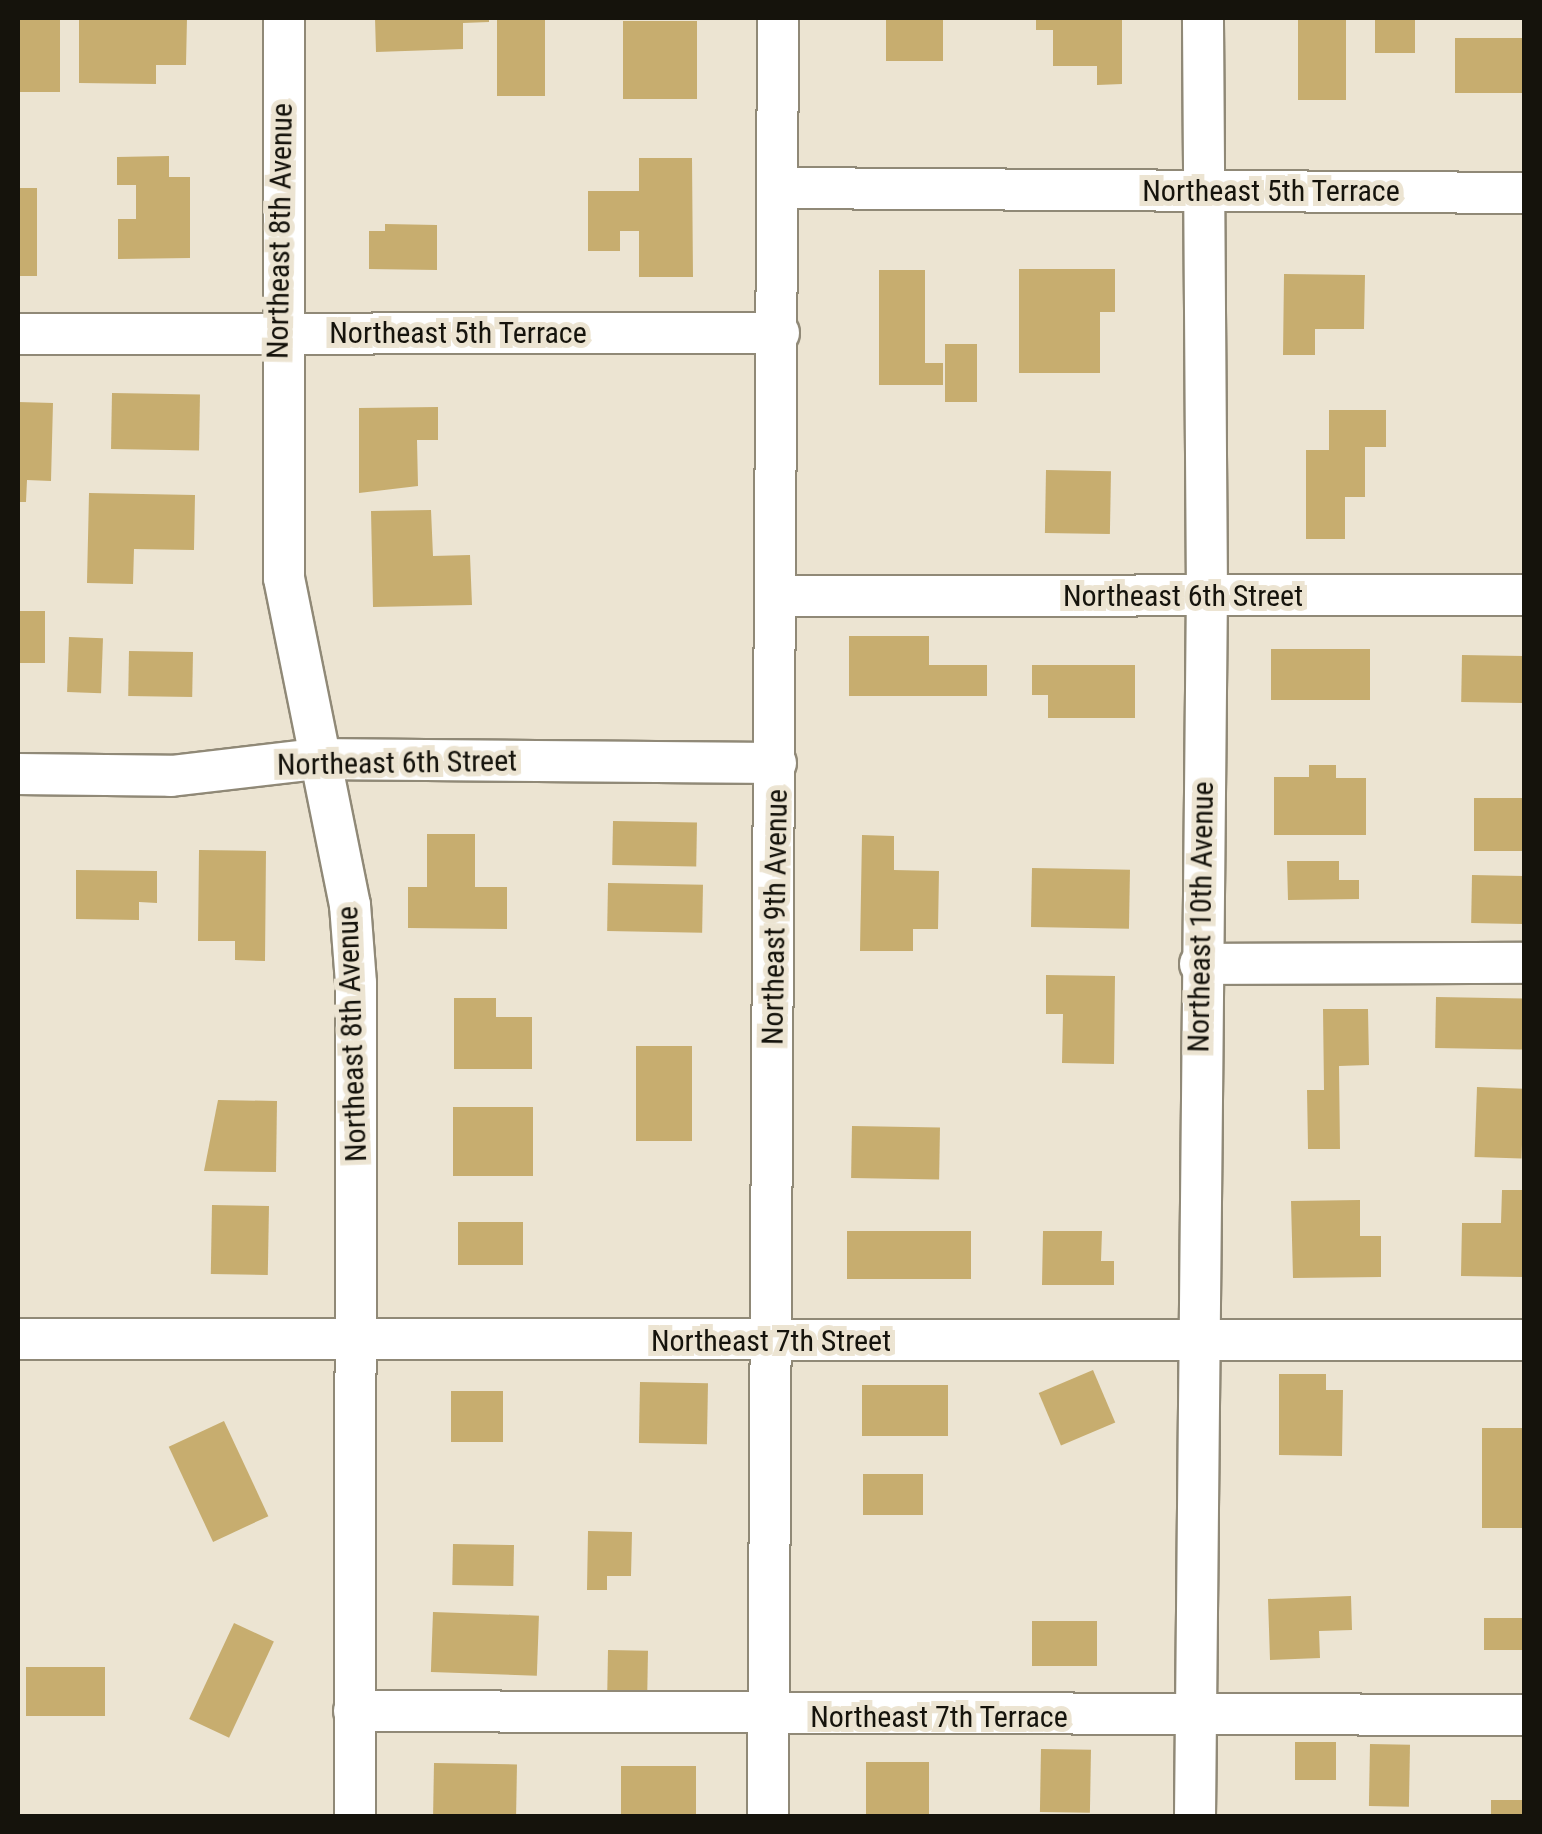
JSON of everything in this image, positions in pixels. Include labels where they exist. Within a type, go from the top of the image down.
[{"type":"street","name":"Northeast 8th Avenue","points":[[284,18],[278,332],[284,578],[315,760],[350,905],[356,983],[355,1816]]},
{"type":"street","name":"Northeast 9th Avenue","points":[[768,1816],[780,596],[778,18]]},
{"type":"street","name":"Northeast 10th Avenue","points":[[1194,1816],[1194,1341],[1208,596],[1203,18]]},
{"type":"street","name":"Northeast 5th Terrace","points":[[778,188],[1524,192]]},
{"type":"street","name":"Northeast 5th Terrace","points":[[18,334],[780,334]]},
{"type":"street","name":"Northeast 6th Street","points":[[780,596],[1524,594]]},
{"type":"street","name":"Northeast 6th Street","points":[[18,774],[171,776],[315,760],[776,762]]},
{"type":"street","points":[[1200,964],[1524,963]]},
{"type":"street","name":"Northeast 7th Street","points":[[18,1339],[1524,1340]]},
{"type":"street","name":"Northeast 7th Terrace","points":[[354,1711],[768,1717],[1524,1715]]},
{"type":"building","points":[[18,18],[60,18],[60,92],[18,92]]},
{"type":"building","points":[[79,18],[187,18],[186,65],[156,65],[156,84],[79,83]]},
{"type":"building","points":[[375,18],[489,18],[489,22],[463,23],[463,49],[376,52]]},
{"type":"building","points":[[497,18],[545,18],[545,96],[497,96]]},
{"type":"building","points":[[886,18],[943,18],[943,61],[886,61]]},
{"type":"building","points":[[1036,18],[1122,18],[1122,84],[1097,85],[1097,66],[1053,66],[1053,30],[1036,30]]},
{"type":"building","points":[[1298,18],[1346,18],[1346,100],[1298,100]]},
{"type":"building","points":[[1375,18],[1415,18],[1415,53],[1375,53]]},
{"type":"building","points":[[623,21],[697,21],[697,99],[623,99]]},
{"type":"building","points":[[1455,38],[1524,38],[1524,93],[1455,93]]},
{"type":"building","points":[[169,156],[169,177],[190,177],[190,258],[118,259],[118,219],[136,219],[136,185],[117,185],[117,157]]},
{"type":"building","points":[[639,158],[692,158],[693,277],[639,277],[639,231],[620,231],[620,251],[588,251],[588,191],[639,191]]},
{"type":"building","points":[[18,188],[37,188],[37,276],[18,276]]},
{"type":"building","points":[[385,224],[437,225],[437,270],[369,269],[369,231],[385,231]]},
{"type":"building","points":[[1019,269],[1115,269],[1115,312],[1100,312],[1100,373],[1019,373]]},
{"type":"building","points":[[879,270],[925,270],[925,363],[943,363],[943,385],[879,385]]},
{"type":"building","points":[[1284,274],[1365,275],[1364,329],[1315,329],[1315,355],[1283,355]]},
{"type":"building","points":[[945,344],[977,344],[977,402],[945,402]]},
{"type":"building","points":[[112,393],[200,395],[199,451],[111,449]]},
{"type":"building","points":[[18,402],[53,403],[51,481],[27,480],[26,502],[18,502]]},
{"type":"building","points":[[438,407],[438,440],[417,440],[418,486],[359,493],[359,408]]},
{"type":"building","points":[[1329,410],[1386,410],[1386,447],[1365,447],[1365,497],[1345,497],[1345,539],[1306,539],[1306,450],[1329,450]]},
{"type":"building","points":[[1046,470],[1111,471],[1110,534],[1045,533]]},
{"type":"building","points":[[89,493],[195,495],[194,550],[134,549],[133,584],[87,583]]},
{"type":"building","points":[[431,510],[433,556],[470,555],[472,605],[373,607],[371,511]]},
{"type":"building","points":[[18,611],[45,611],[45,663],[18,663]]},
{"type":"building","points":[[849,636],[929,636],[929,665],[987,665],[987,696],[849,696]]},
{"type":"building","points":[[69,637],[103,638],[101,693],[67,692]]},
{"type":"building","points":[[1271,649],[1370,649],[1370,700],[1271,700]]},
{"type":"building","points":[[129,651],[193,652],[192,697],[128,696]]},
{"type":"building","points":[[1462,655],[1524,656],[1523,703],[1461,702]]},
{"type":"building","points":[[1032,665],[1135,665],[1135,718],[1048,718],[1048,695],[1032,695]]},
{"type":"building","points":[[1309,765],[1336,765],[1336,778],[1366,778],[1366,835],[1274,835],[1274,777],[1309,777]]},
{"type":"building","points":[[1474,798],[1524,798],[1524,851],[1474,851]]},
{"type":"building","points":[[613,821],[697,822],[696,866],[612,865]]},
{"type":"building","points":[[427,834],[475,834],[475,887],[507,887],[507,929],[408,928],[408,887],[427,887]]},
{"type":"building","points":[[862,835],[894,836],[894,870],[939,871],[938,929],[913,929],[913,951],[860,951]]},
{"type":"building","points":[[199,850],[266,851],[265,961],[235,960],[235,941],[198,941]]},
{"type":"building","points":[[1287,861],[1339,861],[1339,880],[1359,880],[1359,899],[1288,900]]},
{"type":"building","points":[[1032,868],[1130,870],[1129,929],[1031,927]]},
{"type":"building","points":[[76,870],[157,871],[157,903],[139,902],[139,920],[76,919]]},
{"type":"building","points":[[1472,875],[1524,876],[1523,924],[1471,923]]},
{"type":"building","points":[[608,883],[703,885],[702,933],[607,931]]},
{"type":"building","points":[[1046,975],[1115,976],[1114,1064],[1062,1063],[1063,1014],[1046,1014]]},
{"type":"building","points":[[1436,997],[1524,999],[1523,1050],[1435,1048]]},
{"type":"building","points":[[454,998],[496,998],[496,1017],[532,1017],[532,1069],[454,1069]]},
{"type":"building","points":[[1323,1009],[1368,1009],[1369,1065],[1339,1066],[1340,1149],[1308,1149],[1307,1090],[1324,1090]]},
{"type":"building","points":[[636,1046],[692,1046],[692,1141],[636,1141]]},
{"type":"building","points":[[1477,1087],[1524,1089],[1522,1159],[1475,1157]]},
{"type":"building","points":[[218,1100],[277,1101],[276,1172],[204,1171]]},
{"type":"building","points":[[453,1107],[533,1107],[533,1176],[453,1176]]},
{"type":"building","points":[[852,1126],[940,1128],[939,1180],[851,1178]]},
{"type":"building","points":[[1502,1190],[1524,1190],[1524,1277],[1461,1276],[1462,1223],[1501,1223]]},
{"type":"building","points":[[1360,1200],[1360,1236],[1381,1236],[1381,1277],[1293,1278],[1291,1201]]},
{"type":"building","points":[[212,1205],[269,1206],[268,1275],[211,1274]]},
{"type":"building","points":[[458,1222],[523,1222],[523,1265],[458,1265]]},
{"type":"building","points":[[847,1231],[971,1231],[971,1279],[847,1279]]},
{"type":"building","points":[[1043,1231],[1102,1231],[1101,1261],[1114,1261],[1114,1285],[1042,1285]]},
{"type":"building","points":[[1093,1370],[1115,1422],[1061,1446],[1039,1393]]},
{"type":"building","points":[[1279,1374],[1326,1374],[1326,1390],[1343,1390],[1342,1456],[1279,1455]]},
{"type":"building","points":[[640,1382],[708,1383],[707,1444],[639,1443]]},
{"type":"building","points":[[862,1385],[948,1385],[948,1436],[862,1436]]},
{"type":"building","points":[[451,1391],[503,1391],[503,1442],[451,1442]]},
{"type":"building","points":[[224,1421],[268,1516],[213,1542],[169,1447]]},
{"type":"building","points":[[1482,1428],[1524,1428],[1524,1528],[1482,1528]]},
{"type":"building","points":[[863,1474],[923,1474],[923,1515],[863,1515]]},
{"type":"building","points":[[588,1531],[632,1532],[631,1576],[607,1576],[607,1590],[587,1590]]},
{"type":"building","points":[[453,1544],[514,1545],[513,1586],[452,1585]]},
{"type":"building","points":[[1351,1596],[1352,1630],[1319,1631],[1320,1658],[1270,1660],[1268,1599]]},
{"type":"building","points":[[433,1612],[539,1616],[537,1676],[431,1672]]},
{"type":"building","points":[[1484,1618],[1524,1618],[1524,1650],[1484,1650]]},
{"type":"building","points":[[1032,1621],[1097,1621],[1097,1666],[1032,1666]]},
{"type":"building","points":[[234,1623],[274,1642],[229,1738],[189,1719]]},
{"type":"building","points":[[608,1650],[648,1651],[647,1692],[607,1691]]},
{"type":"building","points":[[26,1667],[105,1667],[105,1716],[26,1716]]},
{"type":"building","points":[[1295,1742],[1336,1742],[1336,1780],[1295,1780]]},
{"type":"building","points":[[1370,1744],[1410,1745],[1409,1807],[1369,1806]]},
{"type":"building","points":[[1041,1749],[1091,1750],[1090,1813],[1040,1812]]},
{"type":"building","points":[[866,1762],[929,1762],[929,1816],[866,1816]]},
{"type":"building","points":[[434,1763],[517,1764],[516,1816],[433,1816]]},
{"type":"building","points":[[621,1766],[696,1766],[696,1816],[621,1816]]},
{"type":"building","points":[[1491,1800],[1524,1800],[1524,1816],[1491,1816]]}]
